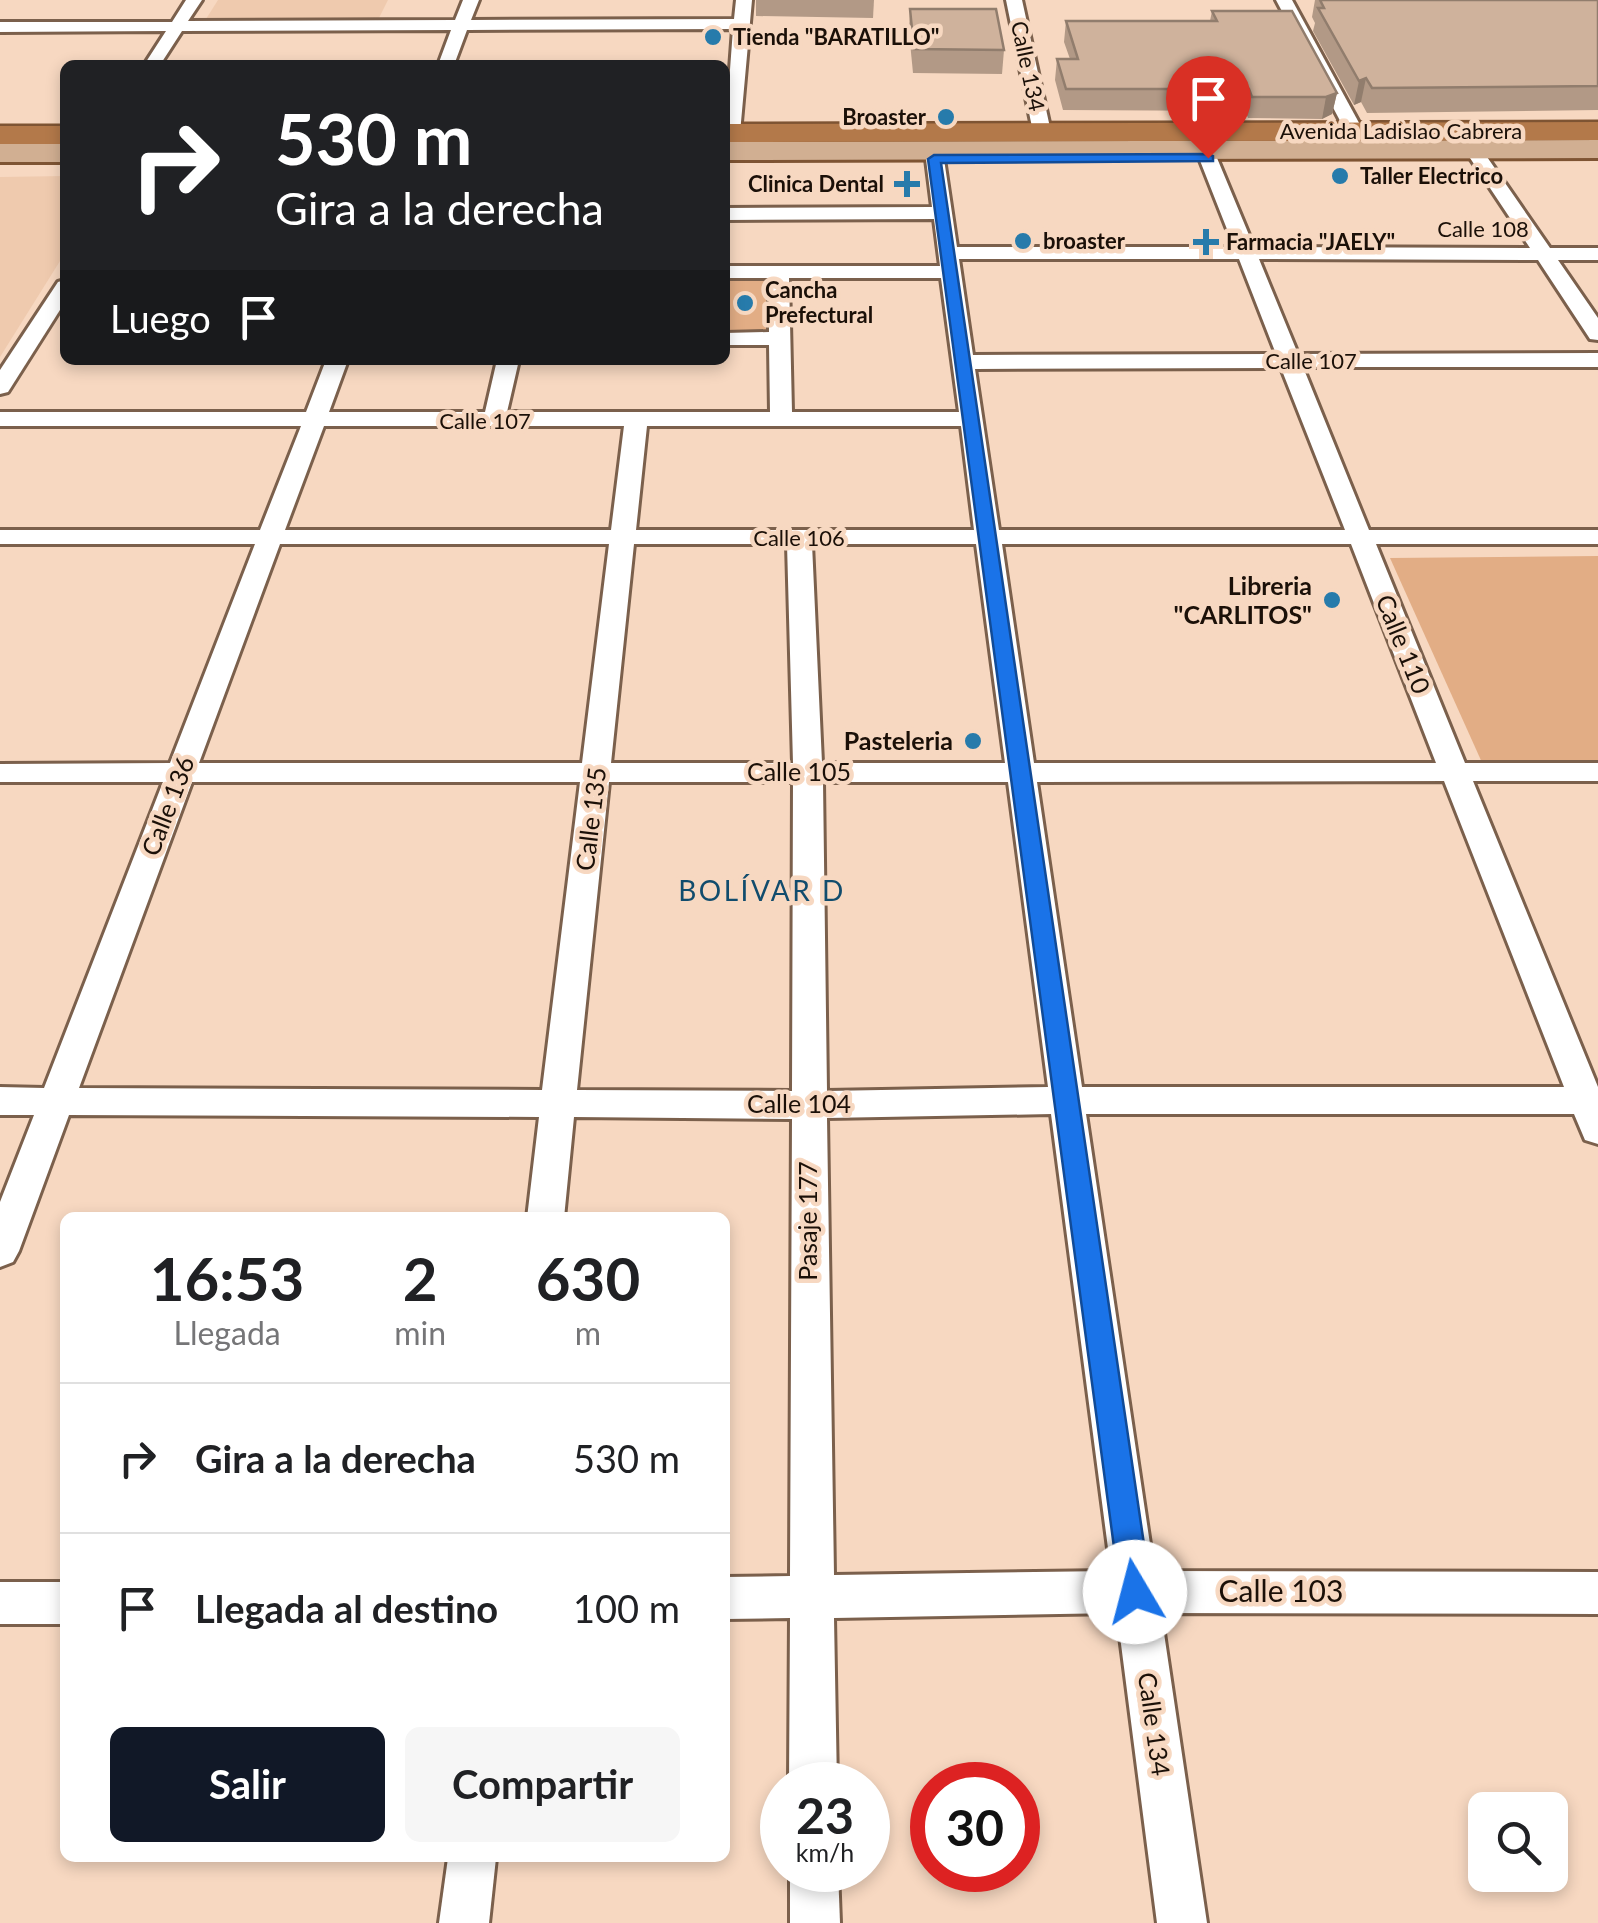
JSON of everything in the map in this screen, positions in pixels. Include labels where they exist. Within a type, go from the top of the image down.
[{"type":"highway","name":"Avenida Ladislao Cabrera","points":[[730,144],[1042,132],[1598,131]]},
{"type":"highway","points":[[0,136],[60,135]]},
{"type":"highway","name":"Avenida Ladislao Cabrera","points":[[730,144],[934,159],[1598,158]]},
{"type":"highway","points":[[0,157],[60,156]]},
{"type":"main road","name":"Avenida Ladislao Cabrera","points":[[730,144],[1598,140]]},
{"type":"main road","points":[[0,143],[60,143]]},
{"type":"main road","name":"Avenida Ladislao Cabrera","points":[[730,144],[1598,148]]},
{"type":"street","points":[[155,60],[194,0]]},
{"type":"street","points":[[448,60],[471,0]]},
{"type":"street","points":[[730,114],[744,0]]},
{"type":"street","name":"Calle 134","points":[[1014,0],[1042,132]]},
{"type":"street","points":[[1284,0],[1354,132]]},
{"type":"street","points":[[0,27],[742,24]]},
{"type":"street","name":"Calle 110","points":[[1208,158],[1594,1111]]},
{"type":"street","points":[[1479,158],[1598,334]]},
{"type":"street","name":"Calle 134","points":[[934,159],[1182,1923]]},
{"type":"street","points":[[730,214],[942,212]]},
{"type":"street","name":"Calle 108","points":[[730,272],[1246,253],[1598,254]]},
{"type":"street","points":[[779,272],[781,420]]},
{"type":"street","points":[[0,386],[60,294]]},
{"type":"street","points":[[730,339],[779,338]]},
{"type":"street","name":"Calle 107","points":[[963,362],[1598,360]]},
{"type":"street","name":"Calle 136","points":[[0,1251],[334,365]]},
{"type":"street","points":[[494,421],[507,365]]},
{"type":"street","name":"Calle 107","points":[[0,419],[971,419]]},
{"type":"street","name":"Calle 135","points":[[546,1212],[636,420]]},
{"type":"street","name":"Calle 106","points":[[0,537],[1598,537]]},
{"type":"street","name":"Pasaje 177","points":[[799,538],[808,772],[813,1762]]},
{"type":"street","name":"Calle 105","points":[[0,773],[1598,772]]},
{"type":"street","name":"Calle 104","points":[[0,1101],[807,1105],[1066,1100],[1594,1111]]},
{"type":"street","name":"Calle 103","points":[[730,1598],[1135,1592],[1598,1593]]},
{"type":"street","points":[[0,1604],[60,1603]]},
{"type":"street","points":[[464,1923],[472,1862]]},
{"type":"street","points":[[814,1892],[815,1923]]},
{"type":"shaded area","points":[[218,0],[388,0],[378,20],[206,19]]},
{"type":"shaded area","points":[[60,176],[60,261],[0,357],[0,177]]},
{"type":"shaded area","name":"Cancha Prefectural","points":[[771,280],[772,334],[730,334],[730,281]]},
{"type":"shaded area","points":[[1598,556],[1598,766],[1484,767],[1390,558]]},
{"type":"building","points":[[1320,0],[1598,0],[1598,86],[1372,88],[1366,78],[1359,81],[1318,8],[1324,8]]},
{"type":"building","points":[[910,9],[996,9],[1004,50],[914,49]]},
{"type":"building","points":[[1212,11],[1292,11],[1337,93],[1326,97],[1252,97],[1249,89],[1066,89],[1057,59],[1078,59],[1066,21],[1217,21]]},
{"type":"place","name":"Tienda \"BARATILLO\"","points":[[713,37]]},
{"type":"place","name":"Broaster","points":[[946,117]]},
{"type":"place","name":"Taller Electrico","points":[[1340,176]]},
{"type":"place","name":"Clinica Dental","points":[[907,184]]},
{"type":"place","name":"broaster","points":[[1023,241]]},
{"type":"place","name":"Farmacia \"JAELY\"","points":[[1206,242]]},
{"type":"place","name":"Cancha Prefectural","points":[[745,303]]},
{"type":"place","name":"Libreria \"CARLITOS\"","points":[[1332,600]]},
{"type":"place","name":"Pasteleria","points":[[973,741]]},
{"type":"district","name":"BOLÍVAR D","points":[[762,891]]},
{"type":"route","points":[[1135,1592],[934,159],[1208,158]]}]
